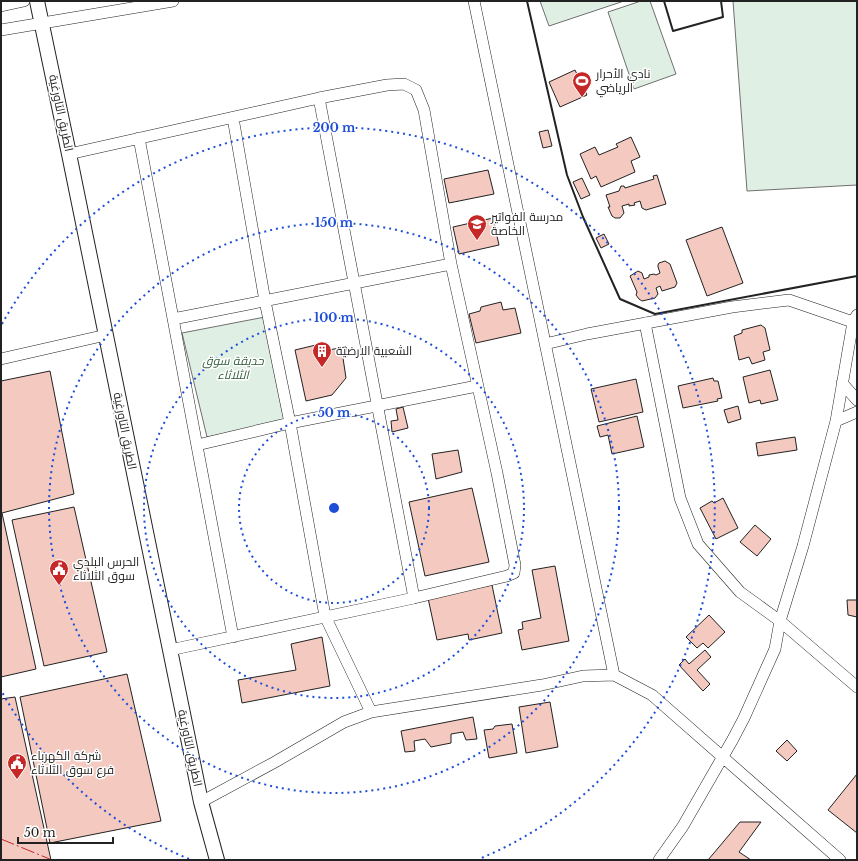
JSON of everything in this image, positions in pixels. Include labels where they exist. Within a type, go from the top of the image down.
[{"type":"street","points":[[1,6],[24,1]]},
{"type":"street","name":"الطريق التاورغية","points":[[37,1],[201,802],[217,860]]},
{"type":"street","points":[[1,30],[173,1]]},
{"type":"street","points":[[474,1],[614,675]]},
{"type":"street","points":[[69,154],[319,98],[386,85],[404,84],[416,90],[424,110],[451,264],[497,473],[515,565],[514,572],[507,576],[414,598],[170,650]]},
{"type":"street","points":[[319,98],[414,598]]},
{"type":"street","points":[[233,118],[265,301],[290,423],[325,616],[371,712]]},
{"type":"street","points":[[139,138],[233,637]]},
{"type":"street","points":[[173,319],[451,264]]},
{"type":"street","points":[[545,344],[586,334],[732,307],[789,300],[856,321],[842,383],[836,421],[803,546],[780,622],[775,649],[744,718],[684,826],[659,860]]},
{"type":"street","points":[[645,323],[680,498],[698,544],[740,592],[780,622],[857,687]]},
{"type":"street","points":[[1,359],[106,335]]},
{"type":"street","points":[[842,383],[857,400]]},
{"type":"street","points":[[197,445],[290,423],[477,386]]},
{"type":"street","points":[[836,421],[857,412]]},
{"type":"street","points":[[201,802],[275,762],[344,722],[371,712],[583,676],[614,675],[652,696],[840,860]]},
{"type":"green space","points":[[540,1],[624,1],[549,26]]},
{"type":"green space","points":[[641,1],[650,1],[676,74],[634,89],[608,12]]},
{"type":"green space","points":[[733,1],[857,1],[857,185],[747,191]]},
{"type":"green space","name":"حديقة سوق الثلاثاء","points":[[265,317],[286,423],[207,437],[182,333]]},
{"type":"building","points":[[575,70],[587,95],[560,107],[549,82]]},
{"type":"building","points":[[548,130],[552,146],[543,148],[539,132]]},
{"type":"building","points":[[631,137],[640,157],[631,161],[635,172],[601,187],[596,176],[591,179],[580,154],[595,147],[599,155],[618,147],[616,144]]},
{"type":"building","points":[[488,170],[494,194],[449,203],[444,179]]},
{"type":"building","points":[[657,175],[666,204],[646,210],[642,208],[640,201],[634,203],[635,205],[629,206],[629,204],[622,206],[624,213],[620,218],[615,218],[612,216],[608,207],[610,207],[606,195],[619,191],[621,186],[624,186],[625,188],[654,179],[653,176]]},
{"type":"building","points":[[582,178],[590,195],[581,199],[573,182]]},
{"type":"building","points":[[493,218],[499,245],[459,254],[453,227]]},
{"type":"building","points":[[722,227],[743,283],[707,296],[686,240]]},
{"type":"building","points":[[604,234],[609,244],[601,248],[596,238]]},
{"type":"building","points":[[665,261],[670,264],[677,283],[675,287],[662,291],[660,286],[656,288],[658,294],[655,298],[642,301],[636,295],[637,292],[630,276],[638,271],[642,273],[644,279],[649,277],[649,275],[656,275],[660,273],[658,267],[659,263]]},
{"type":"building","points":[[501,302],[503,310],[515,308],[521,333],[476,343],[469,314],[480,311],[481,307]]},
{"type":"building","points":[[761,325],[765,328],[770,350],[763,352],[765,360],[752,364],[749,357],[739,360],[734,336],[742,333],[742,330]]},
{"type":"building","name":"الشعبية الارضية","points":[[320,344],[322,351],[346,347],[348,356],[343,358],[346,378],[332,395],[306,401],[295,350]]},
{"type":"building","points":[[770,370],[778,400],[761,404],[760,400],[749,403],[743,377]]},
{"type":"building","points":[[50,371],[74,494],[2,513],[36,669],[1,677],[1,381]]},
{"type":"building","points":[[713,378],[714,381],[718,381],[722,398],[717,399],[718,401],[683,408],[678,386]]},
{"type":"building","points":[[636,379],[643,412],[599,422],[591,389]]},
{"type":"building","points":[[738,406],[741,419],[728,423],[724,410]]},
{"type":"building","points":[[403,407],[408,428],[392,432],[391,421],[398,420],[396,409]]},
{"type":"building","points":[[637,416],[644,447],[612,454],[608,435],[600,437],[597,426]]},
{"type":"building","points":[[795,437],[797,450],[758,456],[756,443]]},
{"type":"building","points":[[458,450],[462,472],[436,479],[432,454]]},
{"type":"building","points":[[472,488],[489,562],[425,576],[409,502]]},
{"type":"building","points":[[723,498],[738,528],[716,539],[700,508],[712,501],[714,503]]},
{"type":"building","name":"الحرس البلدي سوق الثلاثاء","points":[[74,507],[107,652],[44,666],[12,520]]},
{"type":"building","points":[[755,525],[771,539],[757,556],[740,542]]},
{"type":"building","points":[[555,566],[569,641],[522,650],[518,630],[523,629],[522,622],[541,618],[532,570]]},
{"type":"building","points":[[492,585],[502,633],[469,640],[468,634],[437,640],[428,598]]},
{"type":"building","points":[[847,600],[857,600],[857,617],[848,615]]},
{"type":"building","points":[[709,615],[725,632],[708,648],[703,643],[697,648],[686,637]]},
{"type":"building","points":[[322,637],[330,686],[242,703],[238,680],[296,670],[291,644]]},
{"type":"building","points":[[705,650],[711,657],[697,670],[710,684],[703,691],[679,665],[685,659],[689,664]]},
{"type":"building","points":[[127,674],[161,821],[50,843],[20,697]]},
{"type":"building","name":"شركة الكهرباء فرع سوق الثلاثاء","points":[[15,697],[51,860],[1,860],[1,699]]},
{"type":"building","points":[[550,702],[558,747],[526,753],[519,707]]},
{"type":"building","points":[[473,717],[477,739],[466,740],[463,732],[451,734],[451,743],[431,747],[425,739],[414,741],[415,751],[405,752],[401,731]]},
{"type":"building","points":[[512,724],[517,753],[489,758],[484,730],[493,729],[495,726]]},
{"type":"building","points":[[787,740],[797,751],[787,761],[776,751]]},
{"type":"building","points":[[857,774],[857,833],[828,810]]},
{"type":"building","points":[[740,822],[761,822],[739,852],[751,860],[708,860]]},
{"type":"wall","points":[[527,1],[567,175],[583,217],[620,299],[655,314],[857,276]]},
{"type":"wall","points":[[664,1],[673,31],[723,17],[721,1]]},
{"type":"power","points":[[1,839],[52,860]]},
{"type":"place","name":"نادي الأحرار الرياضي","points":[[582,98]]},
{"type":"place","name":"مدرسة الفواتير الخاصة","points":[[477,241]]},
{"type":"place","name":"الشعبية الارضية","points":[[322,368]]},
{"type":"place","name":"الحرس البلدي سوق الثلاثاء","points":[[59,586]]},
{"type":"place","name":"شركة الكهرباء فرع سوق الثلاثاء","points":[[17,780]]}]
